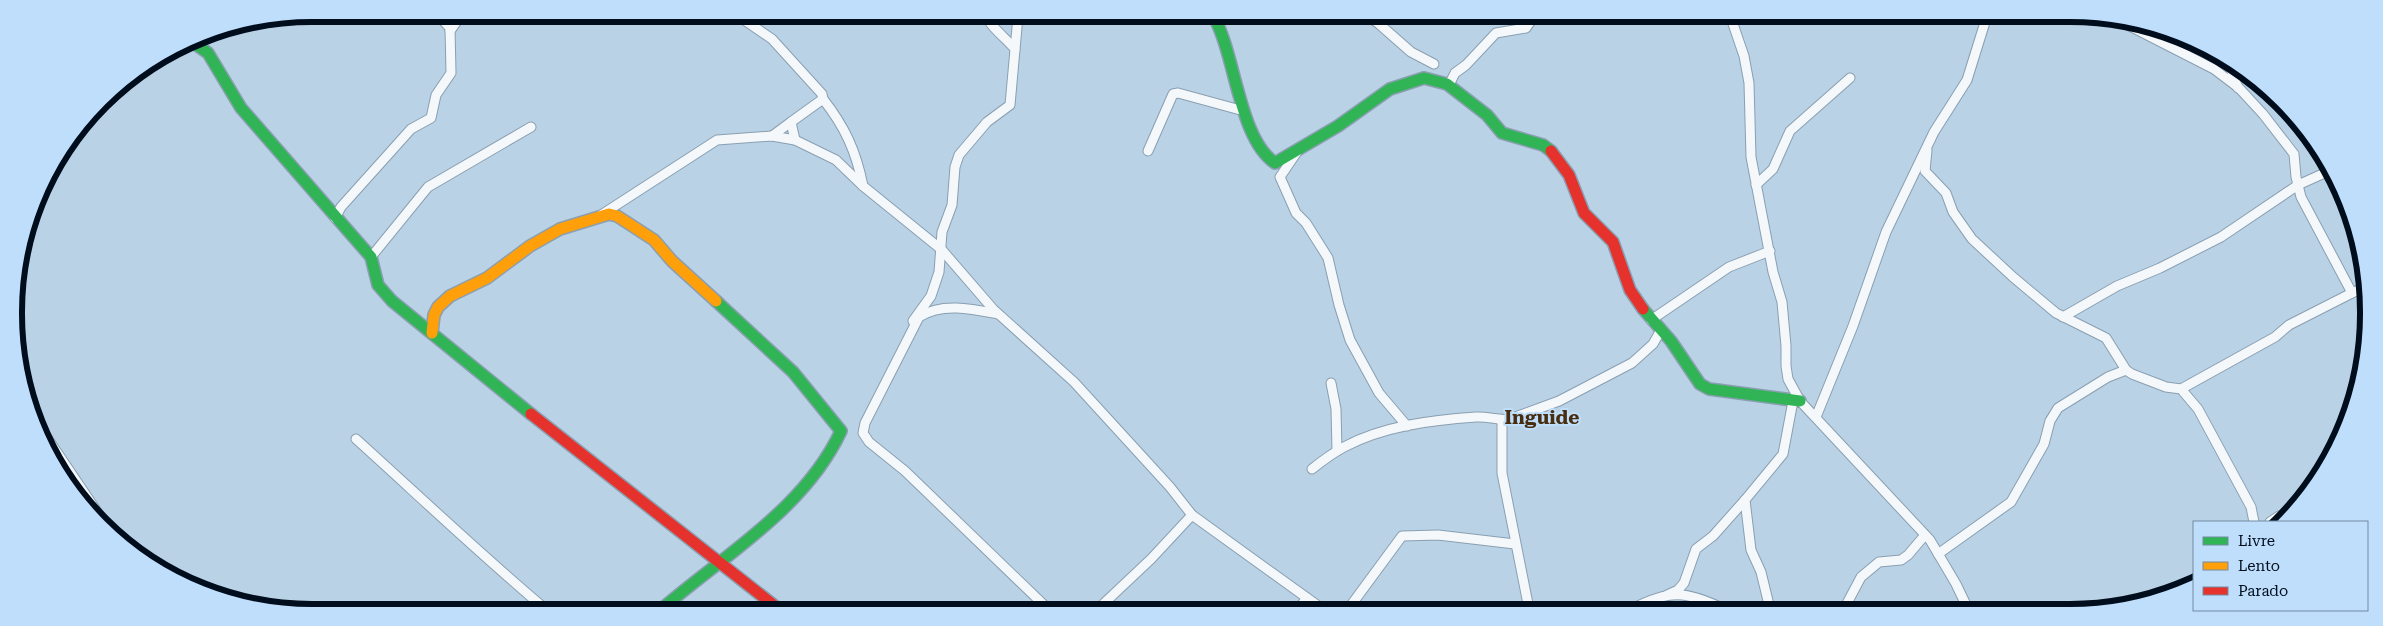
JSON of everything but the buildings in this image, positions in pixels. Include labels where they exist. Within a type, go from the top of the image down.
[{"type":"street","points":[[334,218],[346,201],[411,129],[431,118],[436,96],[451,72],[450,31],[449,25],[445,22]]},
{"type":"street","points":[[450,31],[456,22]]},
{"type":"street","points":[[747,22],[772,40],[822,94],[823,99],[834,112],[857,156],[863,186]]},
{"type":"street","points":[[988,22],[1005,36],[1014,49]]},
{"type":"street","points":[[999,314],[942,308],[928,311],[912,322],[931,296],[939,272],[942,232],[952,205],[957,160],[962,150],[987,122],[1010,105],[1017,22]]},
{"type":"street","points":[[1216,22],[1230,54],[1244,111],[1253,135],[1270,161],[1277,163],[1299,150],[1338,126],[1390,89],[1424,78],[1449,85],[1487,116],[1502,133],[1543,146],[1553,153],[1569,175],[1581,208],[1613,242],[1630,290],[1651,320],[1679,352],[1695,378],[1705,387],[1796,401],[1816,417],[1926,535],[1965,604]]},
{"type":"street","points":[[1376,22],[1411,52],[1434,64]]},
{"type":"street","points":[[1449,85],[1455,73],[1466,65],[1496,33],[1526,28],[1530,22]]},
{"type":"street","points":[[1667,595],[1678,590],[1684,583],[1696,548],[1717,532],[1783,454],[1796,401],[1788,379],[1784,318],[1756,184],[1749,138],[1749,84],[1744,56],[1732,22]]},
{"type":"street","points":[[1816,417],[1854,326],[1886,232],[1934,132],[1966,80],[1985,22]]},
{"type":"street","points":[[2141,31],[2214,69],[2238,88],[2264,114],[2294,154],[2298,185],[2310,214],[2352,293]]},
{"type":"street","points":[[2157,39],[2162,38]]},
{"type":"street","points":[[198,47],[214,60],[241,108],[305,179],[334,218],[371,257],[378,285],[382,291],[583,456],[719,561],[771,604]]},
{"type":"street","points":[[2232,72],[2238,88]]},
{"type":"street","points":[[1756,184],[1772,168],[1790,131],[1850,78]]},
{"type":"street","points":[[1148,151],[1173,94],[1178,92],[1244,111]]},
{"type":"street","points":[[772,136],[823,99]]},
{"type":"street","points":[[791,122],[796,140]]},
{"type":"street","points":[[371,257],[428,187],[531,127]]},
{"type":"street","points":[[600,216],[717,140],[772,136],[796,140],[836,160],[863,186],[942,250],[979,294],[1074,382],[1170,487],[1192,515],[1315,604]]},
{"type":"street","points":[[1299,150],[1280,177],[1296,213],[1325,250],[1346,330],[1359,357],[1379,393],[1407,426]]},
{"type":"street","points":[[1926,150],[1925,171],[1946,193],[1953,212],[1972,239],[2013,277],[2063,317],[2106,338],[2126,370],[2150,382],[2181,389],[2198,409],[2251,507],[2254,521]]},
{"type":"street","points":[[2063,317],[2117,286],[2160,268],[2221,237],[2298,185],[2325,173]]},
{"type":"street","points":[[432,333],[434,314],[438,307],[450,296],[487,278],[530,246],[560,229],[609,214],[617,216],[657,242],[672,261],[793,372],[841,431],[830,456],[801,492],[668,604]]},
{"type":"street","points":[[1651,320],[1729,267],[1770,251]]},
{"type":"street","points":[[2181,389],[2275,337],[2289,325],[2360,290]]},
{"type":"street","points":[[919,317],[865,423],[863,433],[868,442],[905,471],[1043,604]]},
{"type":"street","points":[[1312,469],[1337,450],[1357,440],[1407,426],[1475,417],[1490,417],[1502,420],[1517,417],[1558,401],[1632,363],[1653,344],[1661,330]]},
{"type":"street","points":[[1938,554],[2011,502],[2044,444],[2050,421],[2058,408],[2108,377],[2126,370]]},
{"type":"street","points":[[1332,383],[1336,409],[1337,450]]},
{"type":"street","points":[[1502,420],[1502,473],[1528,604]]},
{"type":"street","points":[[356,439],[446,519],[489,561],[539,604]]},
{"type":"street","points":[[60,456],[83,490]]},
{"type":"street","points":[[1745,500],[1751,550],[1759,567],[1767,604]]},
{"type":"street","points":[[1103,604],[1151,559],[1192,515]]},
{"type":"street","points":[[1352,604],[1402,536],[1438,535],[1516,544]]},
{"type":"street","points":[[1847,604],[1861,577],[1879,562],[1901,560],[1926,535]]},
{"type":"street","points":[[1642,604],[1655,597],[1667,595],[1701,598],[1714,604]]},
{"type":"street","points":[[1302,604],[1307,598]]},
{"type":"traffic: fast","points":[[1216,22],[1228,53],[1239,96],[1253,136],[1263,151],[1275,163],[1338,126],[1390,89],[1424,78],[1447,84],[1487,115],[1502,133],[1543,145],[1551,151]]},
{"type":"traffic: fast","points":[[199,46],[208,53],[241,108],[371,257],[378,285],[392,301],[531,414]]},
{"type":"traffic: fast","points":[[668,604],[763,528],[786,506],[826,458],[841,431],[793,372],[716,301]]},
{"type":"traffic: fast","points":[[1643,309],[1671,341],[1700,384],[1709,389],[1800,401]]},
{"type":"traffic: slow","points":[[432,333],[434,315],[438,307],[450,296],[487,278],[530,246],[560,229],[609,214],[617,216],[654,240],[672,261],[716,301]]},
{"type":"traffic: jam","points":[[1551,151],[1569,175],[1584,213],[1613,242],[1630,290],[1643,309]]},
{"type":"traffic: jam","points":[[531,414],[772,604]]},
{"type":"district","name":"Inguide","points":[[1542,417]]}]
